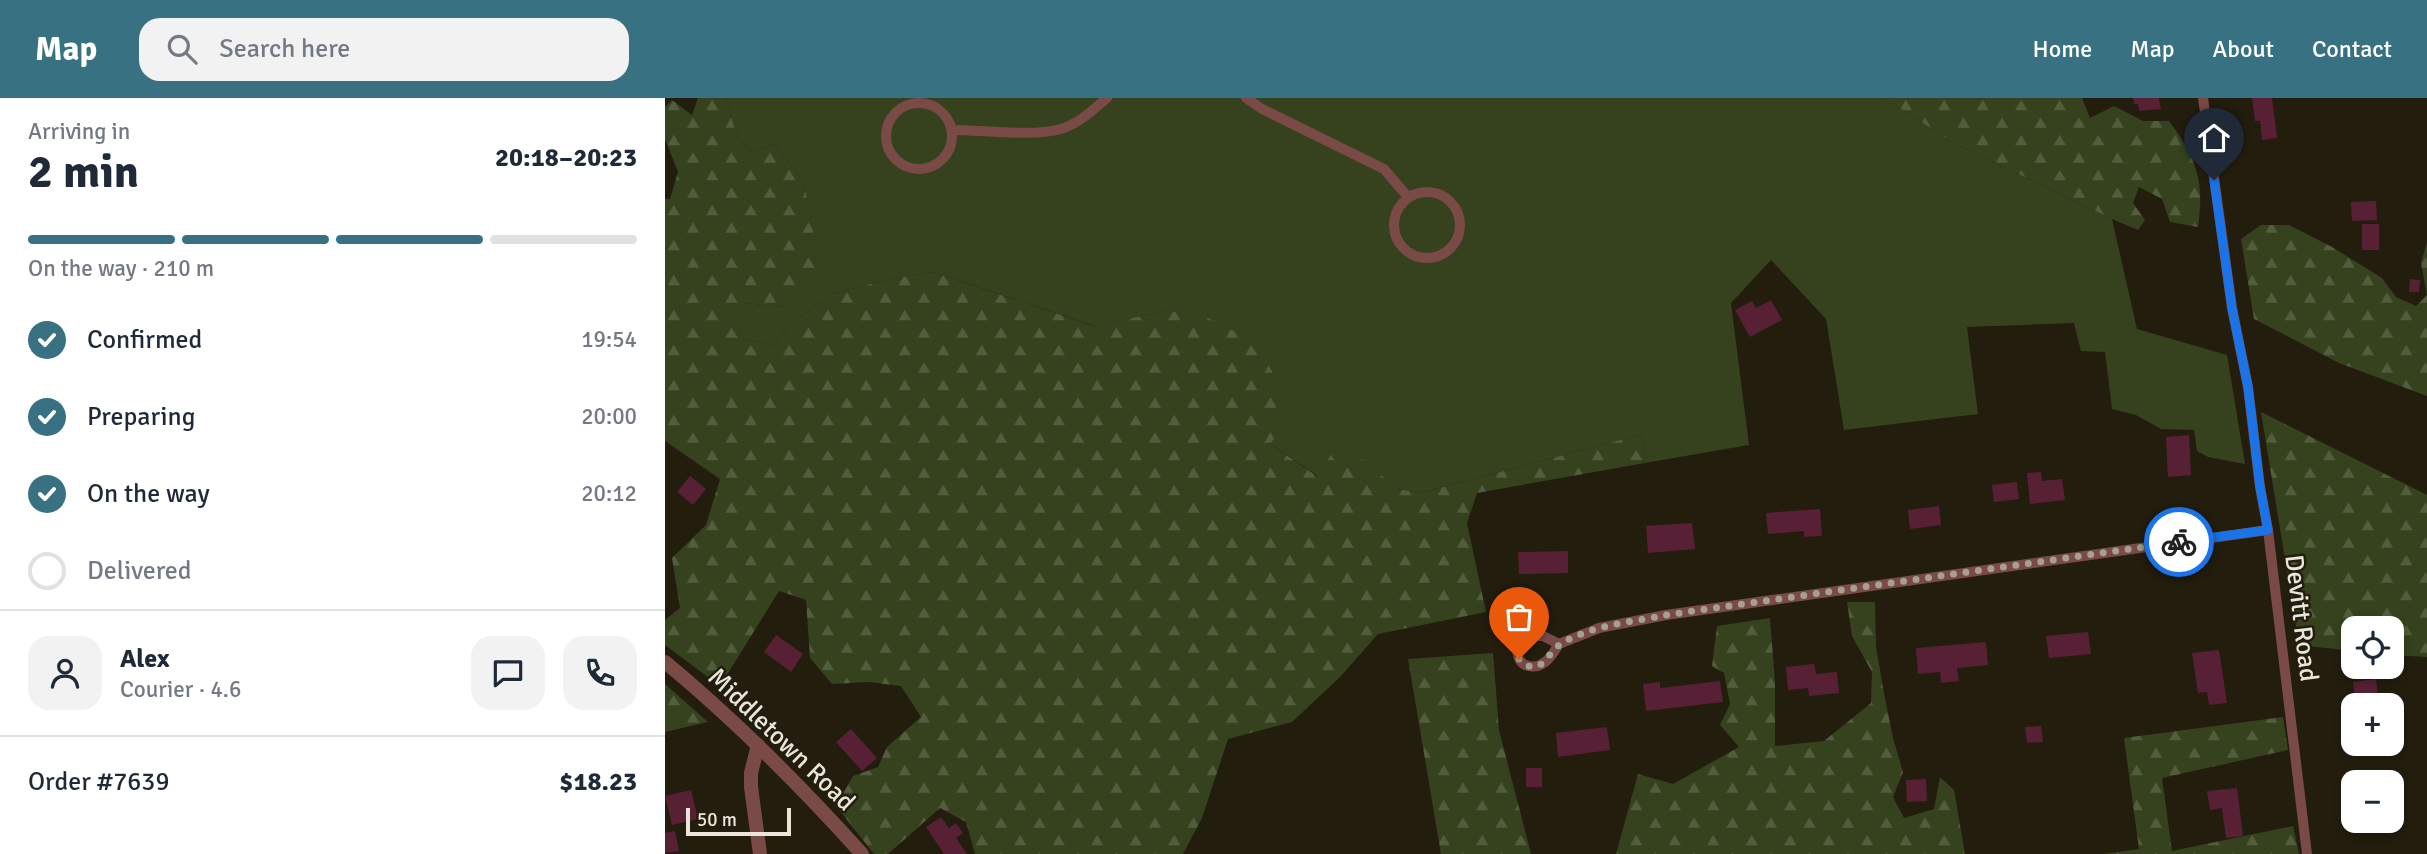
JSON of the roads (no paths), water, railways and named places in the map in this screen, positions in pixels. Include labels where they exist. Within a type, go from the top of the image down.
[{"type":"street","points":[[952,130],[1025,132],[1062,128],[1087,114],[1107,98]]},
{"type":"street","points":[[1247,98],[1262,110],[1384,169],[1408,197]]},
{"type":"street","name":"Devitt Road","points":[[2203,98],[2232,308],[2248,387],[2268,530],[2307,854]]},
{"type":"street","points":[[910,104],[935,107],[947,119],[952,130],[949,151],[930,168],[921,170],[903,166],[890,154],[887,145],[890,120],[895,113],[910,104]]},
{"type":"street","points":[[1433,192],[1454,205],[1460,220],[1458,237],[1441,255],[1423,258],[1414,256],[1400,245],[1393,228],[1394,219],[1401,203],[1408,197],[1416,193],[1433,192]]},
{"type":"street","points":[[1559,644],[1599,628],[1666,615],[2268,530]]},
{"type":"street","name":"Middletown Road","points":[[665,662],[776,761],[862,854]]},
{"type":"street","points":[[758,745],[751,780],[760,854]]}]
